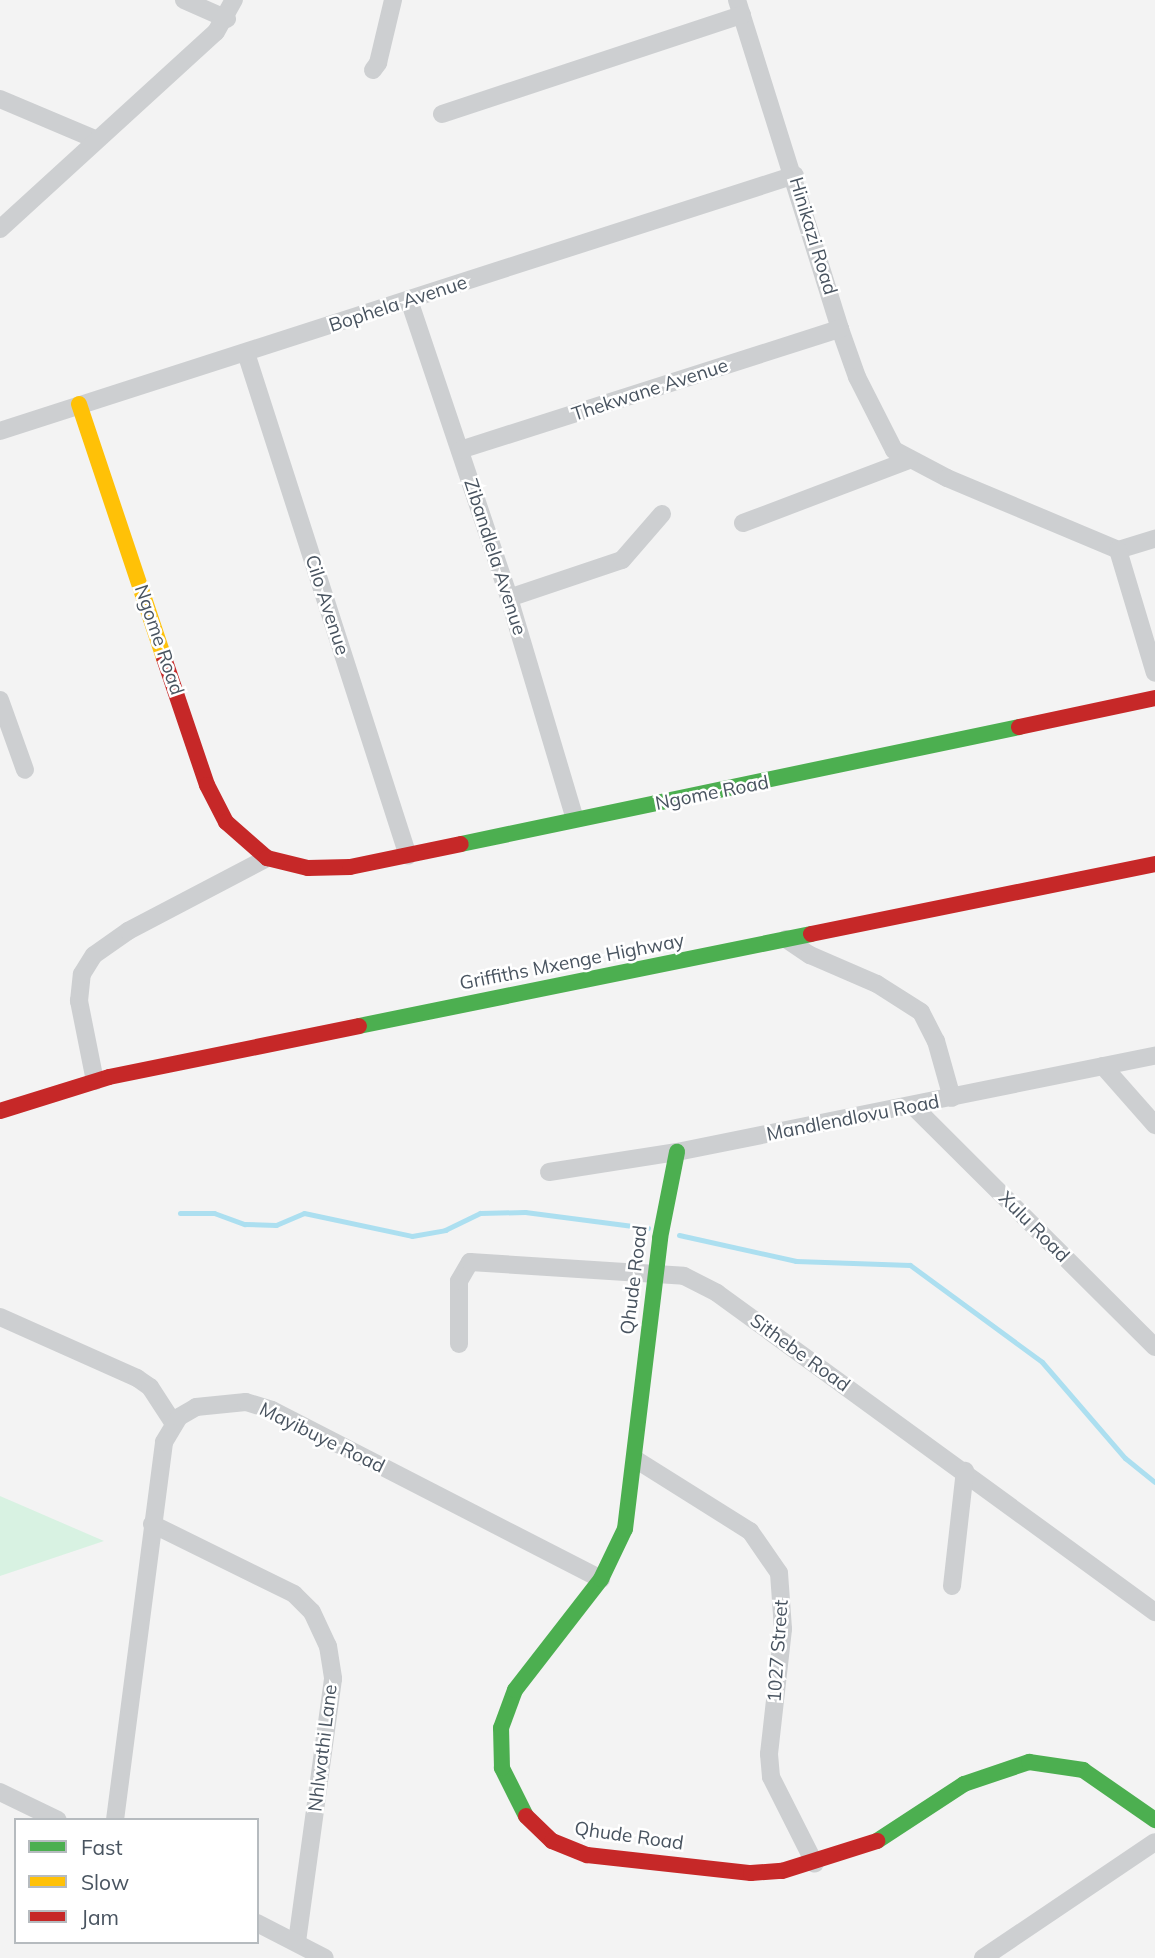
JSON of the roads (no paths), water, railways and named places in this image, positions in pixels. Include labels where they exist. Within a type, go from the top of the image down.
[{"type":"street","points":[[184,0],[227,19]]},
{"type":"street","points":[[0,229],[227,19],[234,0]]},
{"type":"street","points":[[373,70],[381,54],[393,0]]},
{"type":"street","points":[[442,114],[740,8]]},
{"type":"street","name":"Hinikazi Road","points":[[740,8],[795,175],[841,329],[876,418],[894,450],[909,460],[1118,550]]},
{"type":"street","points":[[0,99],[97,139]]},
{"type":"street","name":"Bophela Avenue","points":[[0,430],[795,175]]},
{"type":"street","name":"Zibandlela Avenue","points":[[408,300],[509,598],[575,816]]},
{"type":"street","name":"Thekwane Avenue","points":[[460,450],[841,329]]},
{"type":"street","name":"Cilo Avenue","points":[[246,353],[408,856]]},
{"type":"street","name":"Ngome Road","points":[[79,404],[207,785],[226,822],[267,858],[308,868],[350,867],[575,816],[716,794],[1155,698]]},
{"type":"street","points":[[743,523],[909,460]]},
{"type":"street","points":[[509,598],[622,561],[662,514]]},
{"type":"street","points":[[1155,539],[1118,550],[1155,673]]},
{"type":"street","points":[[0,700],[25,770]]},
{"type":"street","points":[[95,1081],[79,1001],[82,974],[94,955],[128,931],[267,858]]},
{"type":"street","name":"Griffiths Mxenge Highway","points":[[0,1111],[95,1081],[1155,864]]},
{"type":"street","points":[[786,939],[810,956],[877,984],[921,1012],[936,1041],[952,1098]]},
{"type":"street","name":"Mandlendlovu Road","points":[[548,1172],[677,1152],[914,1107],[1155,1056]]},
{"type":"street","points":[[1103,1066],[1155,1125]]},
{"type":"street","name":"Xulu Road","points":[[914,1107],[1155,1347]]},
{"type":"street","name":"Qhude Road","points":[[677,1152],[656,1276],[625,1529],[601,1579],[530,1667],[507,1704],[498,1745],[502,1768],[529,1823],[559,1845],[587,1855],[751,1872],[815,1864],[871,1845],[964,1784],[1029,1762],[1083,1770],[1155,1820]]},
{"type":"street","name":"Sithebe Road","points":[[459,1344],[459,1281],[470,1262],[684,1276],[717,1293],[965,1471],[1155,1612]]},
{"type":"street","points":[[0,1317],[137,1378],[150,1387],[174,1424],[164,1442],[115,1818]]},
{"type":"street","name":"Mayibuye Road","points":[[174,1424],[196,1406],[219,1401],[272,1410],[601,1579]]},
{"type":"street","name":"1027 Street","points":[[635,1459],[750,1531],[779,1573],[784,1618],[769,1754],[771,1777],[815,1864]]},
{"type":"street","points":[[952,1586],[965,1471]]},
{"type":"street","name":"Nhlwathi Lane","points":[[152,1524],[294,1594],[312,1612],[328,1646],[333,1679],[297,1943]]},
{"type":"street","points":[[0,1792],[54,1818]]},
{"type":"street","points":[[983,1958],[1155,1842]]},
{"type":"street","points":[[259,1924],[325,1958]]},
{"type":"waterway","points":[[180,1213],[214,1213],[245,1224],[276,1225],[304,1213],[412,1236],[445,1230],[480,1213],[525,1212],[648,1228]]},
{"type":"waterway","points":[[679,1235],[796,1261],[910,1265],[1042,1362],[1125,1458],[1155,1482]]}]
